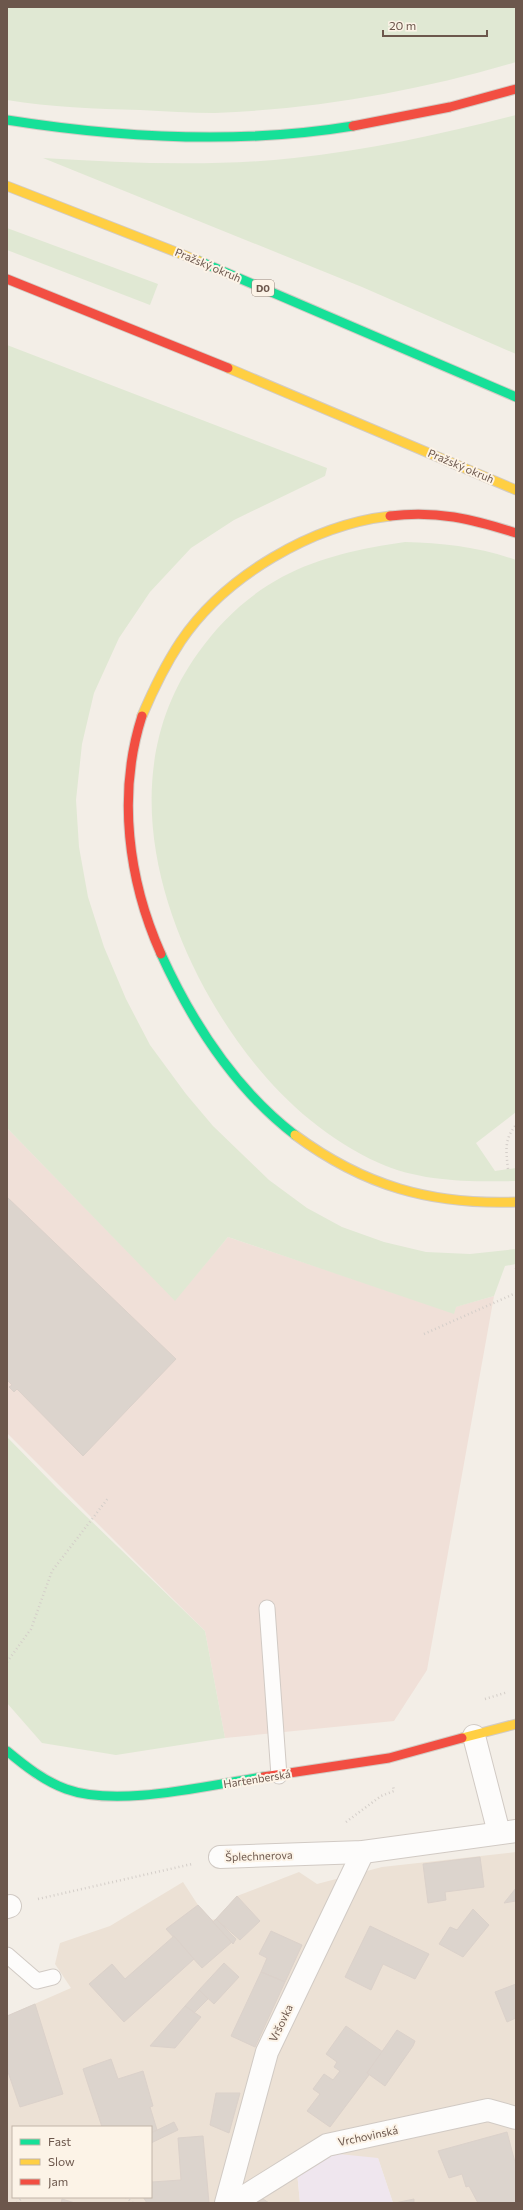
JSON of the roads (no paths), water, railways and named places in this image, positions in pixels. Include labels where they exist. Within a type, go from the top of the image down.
[{"type":"main road","points":[[7,120],[194,138],[249,137],[315,130],[402,117],[487,98],[516,89]]},
{"type":"main road","name":"Pražský okruh","points":[[7,186],[138,236],[365,331],[516,397]]},
{"type":"main road","name":"Pražský okruh","points":[[7,279],[309,401],[516,490]]},
{"type":"main road","points":[[516,533],[481,522],[446,515],[423,514],[390,517],[359,523],[317,536],[267,560],[244,576],[205,609],[189,628],[160,673],[148,699],[133,749],[129,774],[128,824],[131,850],[142,901],[162,958],[212,1046],[233,1074],[276,1119],[322,1155],[342,1167],[397,1189],[456,1201],[516,1202]]},
{"type":"main road","name":"Hartenberská","points":[[7,1751],[40,1778],[60,1788],[84,1795],[138,1796],[279,1776],[389,1758],[516,1724]]},
{"type":"street","points":[[474,1736],[507,1832]]},
{"type":"street","name":"Šplechnerova","points":[[220,1857],[363,1852],[507,1832]]},
{"type":"street","name":"Vršovka","points":[[226,2203],[267,2052],[363,1852]]},
{"type":"street","name":"Vrchovinská","points":[[234,2203],[327,2145],[488,2110],[516,2118]]},
{"type":"lane","points":[[267,1608],[279,1776]]},
{"type":"lane","points":[[7,1955],[37,1981],[53,1977]]}]
